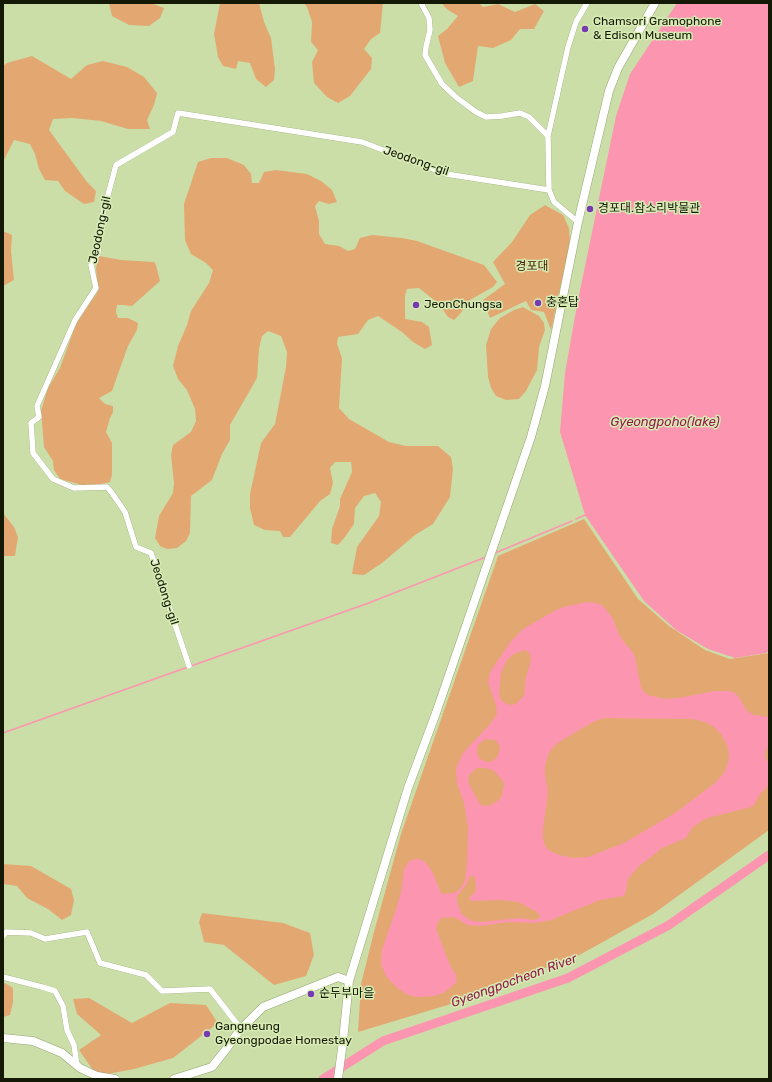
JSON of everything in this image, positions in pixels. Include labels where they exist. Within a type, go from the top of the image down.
[{"type":"street","points":[[421,3],[429,18],[430,30],[425,55],[442,84],[457,98],[476,112],[486,117],[520,113],[530,116],[548,136]]},
{"type":"street","points":[[578,222],[554,202],[549,190],[548,136],[568,47],[576,22],[587,3]]},
{"type":"street","points":[[338,1079],[349,981],[408,788],[436,712],[531,437],[545,386],[578,222],[610,91],[618,68],[655,3]]},
{"type":"street","name":"Jeodong-gil","points":[[189,666],[151,553],[136,546],[125,512],[112,493],[107,487],[74,488],[53,479],[33,453],[30,423],[39,417],[37,406],[75,320],[96,288],[91,265],[98,253],[100,225],[116,165],[173,132],[178,113],[362,142],[446,174],[549,190]]},
{"type":"street","points":[[3,936],[6,932],[31,933],[45,939],[87,932],[100,963],[146,975],[162,991],[210,989],[241,1029]]},
{"type":"street","points":[[3,977],[55,991],[63,1006],[67,1030],[74,1044],[77,1066]]},
{"type":"street","points":[[174,1079],[212,1067],[241,1029],[262,1007],[338,977],[349,981]]},
{"type":"street","points":[[3,1038],[33,1041],[62,1053],[77,1066],[97,1076],[115,1079]]},
{"type":"green space","points":[[109,3],[151,3],[164,8],[160,18],[149,26],[129,25],[112,16]]},
{"type":"green space","points":[[220,3],[259,3],[264,22],[271,38],[275,69],[274,80],[266,87],[256,79],[250,63],[238,61],[236,69],[223,66],[218,57],[214,34]]},
{"type":"green space","points":[[304,3],[383,3],[380,33],[371,39],[364,49],[372,58],[371,69],[350,96],[338,103],[327,97],[314,83],[312,62],[318,50],[311,42],[312,22],[307,7]]},
{"type":"green space","points":[[441,3],[479,3],[483,7],[498,4],[515,12],[535,4],[544,11],[534,29],[520,29],[511,40],[493,48],[478,46],[473,81],[459,87],[445,63],[438,36],[447,29],[458,16],[448,10]]},
{"type":"green space","points":[[32,56],[71,79],[87,65],[103,61],[127,67],[144,77],[157,93],[154,105],[147,120],[150,129],[128,129],[101,121],[72,118],[53,119],[49,130],[87,182],[96,191],[94,202],[84,204],[65,191],[58,181],[45,180],[39,169],[35,154],[30,144],[14,140],[3,162],[3,66],[7,63]]},
{"type":"green space","points":[[211,158],[227,158],[244,165],[251,174],[252,183],[259,183],[264,172],[276,170],[307,174],[321,181],[332,190],[337,202],[329,204],[319,201],[315,206],[319,221],[319,234],[325,244],[339,246],[348,251],[355,249],[360,238],[372,235],[417,241],[484,265],[497,282],[493,287],[470,300],[454,320],[448,317],[439,304],[419,288],[407,289],[405,296],[405,319],[422,322],[429,327],[432,345],[425,349],[378,316],[368,320],[358,334],[338,337],[337,344],[342,358],[339,408],[349,419],[389,442],[406,446],[438,446],[451,457],[453,469],[450,497],[433,524],[415,535],[382,563],[364,575],[352,574],[357,547],[379,516],[381,502],[375,493],[364,496],[355,508],[354,524],[338,545],[331,543],[332,529],[340,506],[340,499],[352,472],[351,462],[335,462],[330,468],[333,483],[330,494],[320,501],[290,537],[283,537],[280,531],[265,530],[254,525],[250,508],[250,494],[261,443],[275,424],[286,367],[287,352],[281,336],[268,331],[262,336],[259,349],[257,378],[230,425],[230,440],[222,454],[212,480],[191,496],[190,533],[186,541],[177,548],[167,549],[160,546],[155,538],[159,516],[173,493],[174,483],[171,455],[173,445],[191,432],[196,421],[195,409],[187,390],[178,379],[173,366],[178,346],[191,311],[209,283],[213,270],[206,263],[191,254],[185,240],[184,204],[198,162]]},
{"type":"green space","name":"경포대","points":[[545,205],[563,215],[569,228],[570,243],[551,330],[544,312],[531,310],[526,301],[490,318],[483,300],[505,284],[493,262],[512,242],[530,215]]},
{"type":"green space","points":[[3,231],[12,235],[11,251],[14,280],[3,286]]},
{"type":"green space","points":[[99,256],[121,260],[154,262],[160,281],[132,306],[117,305],[116,312],[118,318],[128,318],[138,323],[137,330],[128,346],[112,391],[99,398],[105,404],[113,406],[113,412],[106,432],[112,443],[112,475],[110,482],[89,487],[60,479],[54,470],[53,461],[44,447],[41,411],[48,388],[60,368],[76,324],[98,291],[96,268]]},
{"type":"green space","points":[[523,307],[539,316],[544,323],[545,330],[539,347],[537,370],[526,391],[519,399],[506,400],[496,396],[491,388],[488,377],[486,345],[491,329],[500,318]]},
{"type":"green space","points":[[3,513],[14,527],[18,537],[15,556],[3,556]]},
{"type":"green space","points":[[584,519],[638,599],[669,626],[705,650],[730,659],[769,653],[769,830],[653,914],[574,958],[504,982],[461,1001],[358,1032],[361,984],[401,834],[498,556]]},
{"type":"green space","points":[[3,864],[31,866],[71,889],[74,900],[71,915],[62,920],[48,909],[27,898],[17,886],[3,884]]},
{"type":"green space","points":[[202,913],[283,923],[310,933],[314,955],[306,976],[274,985],[224,945],[204,942],[199,922]]},
{"type":"green space","points":[[5,983],[13,988],[13,1002],[10,1015],[3,1017],[3,984]]},
{"type":"green space","points":[[89,998],[132,1023],[170,1003],[206,1005],[218,1023],[173,1058],[134,1069],[97,1076],[79,1050],[101,1035],[77,1014],[73,999]]},
{"type":"water","name":"Gyeongpoho(lake)","points":[[677,3],[769,3],[769,651],[766,653],[735,658],[708,649],[676,630],[644,601],[585,515],[560,432],[565,373],[577,305],[616,116],[630,74]]},
{"type":"water","points":[[587,602],[602,605],[612,617],[623,641],[632,651],[635,657],[641,687],[648,695],[664,699],[715,691],[729,691],[735,693],[739,697],[746,710],[749,712],[754,715],[769,717],[769,745],[765,753],[765,757],[769,764],[769,785],[760,794],[754,805],[751,807],[703,820],[692,828],[686,838],[662,848],[639,866],[628,879],[625,894],[623,896],[600,900],[551,920],[535,923],[508,922],[480,926],[468,925],[454,917],[441,918],[436,929],[450,965],[456,975],[457,982],[445,992],[435,996],[417,997],[408,995],[396,987],[386,976],[381,964],[382,950],[398,903],[404,870],[409,861],[420,859],[425,862],[432,871],[441,893],[453,893],[458,891],[462,886],[465,881],[467,864],[468,827],[464,803],[457,783],[456,768],[463,753],[490,724],[497,714],[496,705],[488,683],[490,672],[511,641],[523,629],[564,607]],"holes":[[[525,650],[530,654],[531,659],[526,678],[524,695],[516,704],[511,705],[501,700],[499,695],[501,673],[507,660],[514,654]],[[604,718],[692,719],[705,722],[714,727],[721,734],[727,745],[729,757],[724,773],[715,783],[675,813],[624,843],[588,857],[573,858],[559,855],[550,851],[545,846],[543,839],[548,792],[545,765],[549,753],[554,746],[593,722]],[[485,739],[495,740],[500,746],[498,756],[491,762],[480,759],[477,753],[478,745]],[[477,768],[493,770],[503,781],[504,785],[502,795],[499,800],[491,805],[483,806],[480,804],[469,784],[468,778]],[[470,876],[473,876],[475,878],[476,887],[475,892],[469,898],[471,901],[502,900],[518,902],[540,915],[539,918],[535,920],[518,918],[482,922],[473,921],[461,913],[457,896],[466,885]]]},
{"type":"waterway","points":[[576,519],[585,515]]},
{"type":"waterway","points":[[495,553],[572,521]]},
{"type":"waterway","points":[[191,666],[366,604],[486,557]]},
{"type":"waterway","points":[[3,733],[188,667]]},
{"type":"waterway","name":"Gyeongpocheon River","points":[[323,1079],[383,1041],[568,978],[669,925],[769,855]]},
{"type":"place","name":"Chamsori Gramophone & Edison Museum","points":[[585,29]]},
{"type":"place","name":"경포대.참소리박물관","points":[[590,209]]},
{"type":"place","name":"충혼탑","points":[[538,303]]},
{"type":"place","name":"JeonChungsa","points":[[416,305]]},
{"type":"place","name":"순두부마을","points":[[311,994]]},
{"type":"place","name":"Gangneung Gyeongpodae Homestay","points":[[207,1034]]}]
